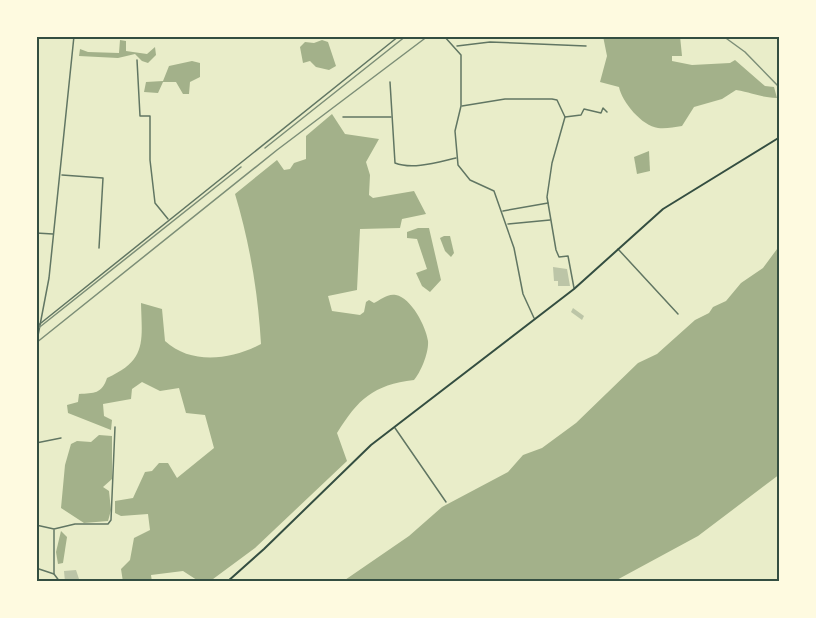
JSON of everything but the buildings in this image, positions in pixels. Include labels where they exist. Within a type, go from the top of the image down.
[{"type":"highway","points":[[227,582],[371,444],[574,289],[663,209],[780,137]]},
{"type":"street","points":[[36,346],[54,234],[74,36]]},
{"type":"street","points":[[36,327],[399,36]]},
{"type":"street","points":[[444,36],[461,55],[461,106],[455,131],[458,165],[470,180],[494,191],[508,224],[523,294],[535,318]]},
{"type":"street","points":[[456,47],[461,44],[490,42],[586,46]]},
{"type":"street","points":[[137,60],[140,116],[150,116],[151,123],[150,160],[155,203],[169,220]]},
{"type":"street","points":[[390,82],[396,164],[424,165],[457,158]]},
{"type":"street","points":[[461,106],[505,99],[557,99],[565,117],[552,163],[547,197],[560,257],[568,256],[574,289]]},
{"type":"street","points":[[565,117],[581,115],[583,109],[601,113],[603,108],[607,112]]},
{"type":"street","points":[[343,117],[392,117]]},
{"type":"street","points":[[61,175],[103,178],[99,248]]},
{"type":"street","points":[[503,210],[549,203]]},
{"type":"street","points":[[508,224],[551,220]]},
{"type":"street","points":[[36,233],[54,234]]},
{"type":"street","points":[[617,249],[678,314]]},
{"type":"street","points":[[36,525],[54,529],[75,524],[108,524],[111,520],[115,427]]},
{"type":"street","points":[[394,427],[411,448],[446,502]]},
{"type":"street","points":[[36,443],[61,438]]},
{"type":"street","points":[[54,529],[54,574]]},
{"type":"street","points":[[36,568],[54,574],[60,582]]},
{"type":"shaded area","points":[[603,36],[680,36],[682,56],[672,56],[672,61],[692,65],[730,63],[735,60],[765,86],[774,87],[777,98],[736,90],[722,99],[694,107],[682,126],[658,128],[652,126],[639,118],[624,99],[619,87],[600,82],[607,56]]},
{"type":"shaded area","points":[[120,40],[126,41],[126,51],[147,54],[155,47],[156,55],[148,63],[135,54],[118,58],[79,56],[80,49],[88,52],[119,53]]},
{"type":"shaded area","points":[[322,40],[328,42],[336,66],[329,70],[316,67],[310,61],[303,63],[300,47],[305,42],[314,43]]},
{"type":"shaded area","points":[[192,61],[200,63],[200,77],[190,82],[189,94],[183,94],[176,82],[163,82],[158,93],[144,92],[146,82],[163,81],[169,66]]},
{"type":"shaded area","points":[[332,114],[345,134],[379,139],[366,162],[370,175],[369,195],[373,198],[414,191],[426,214],[402,219],[400,228],[360,229],[357,290],[328,296],[332,311],[360,315],[364,312],[366,302],[369,300],[374,303],[390,295],[402,297],[417,313],[427,335],[427,351],[422,367],[414,380],[377,390],[352,411],[337,433],[347,461],[255,548],[209,582],[200,582],[183,571],[151,575],[152,582],[123,582],[121,569],[130,560],[134,538],[150,530],[148,514],[121,516],[115,513],[115,501],[133,498],[145,472],[152,471],[159,463],[168,463],[177,478],[214,448],[205,415],[186,413],[179,388],[160,391],[142,382],[132,389],[131,399],[103,404],[104,416],[112,420],[111,430],[68,413],[67,405],[78,402],[79,394],[100,390],[107,378],[120,371],[136,357],[142,329],[141,303],[162,309],[165,341],[175,349],[187,354],[212,358],[237,354],[261,344],[252,269],[235,194],[277,160],[284,170],[306,159],[306,136]]},
{"type":"shaded area","points":[[649,151],[650,171],[637,174],[634,157]]},
{"type":"shaded area","points":[[418,228],[429,228],[441,280],[430,292],[422,286],[416,273],[427,269],[417,239],[407,238],[407,232]]},
{"type":"shaded area","points":[[450,236],[454,253],[451,257],[445,251],[440,238]]},
{"type":"shaded area","points":[[780,245],[780,474],[698,536],[613,582],[342,582],[409,536],[442,507],[508,472],[523,455],[542,448],[576,423],[638,363],[657,354],[695,320],[726,301],[741,283],[763,268]]},
{"type":"shaded area","points":[[99,435],[112,436],[112,479],[103,487],[109,491],[111,510],[108,521],[84,523],[61,508],[65,465],[71,444],[77,441],[91,442]]},
{"type":"shaded area","points":[[61,531],[67,537],[63,563],[58,564],[56,552]]},
{"type":"railway","points":[[265,148],[406,36]]},
{"type":"railway","points":[[36,343],[277,150],[428,36]]},
{"type":"railway","points":[[723,36],[745,52],[780,88]]},
{"type":"railway","points":[[36,330],[241,167]]}]
